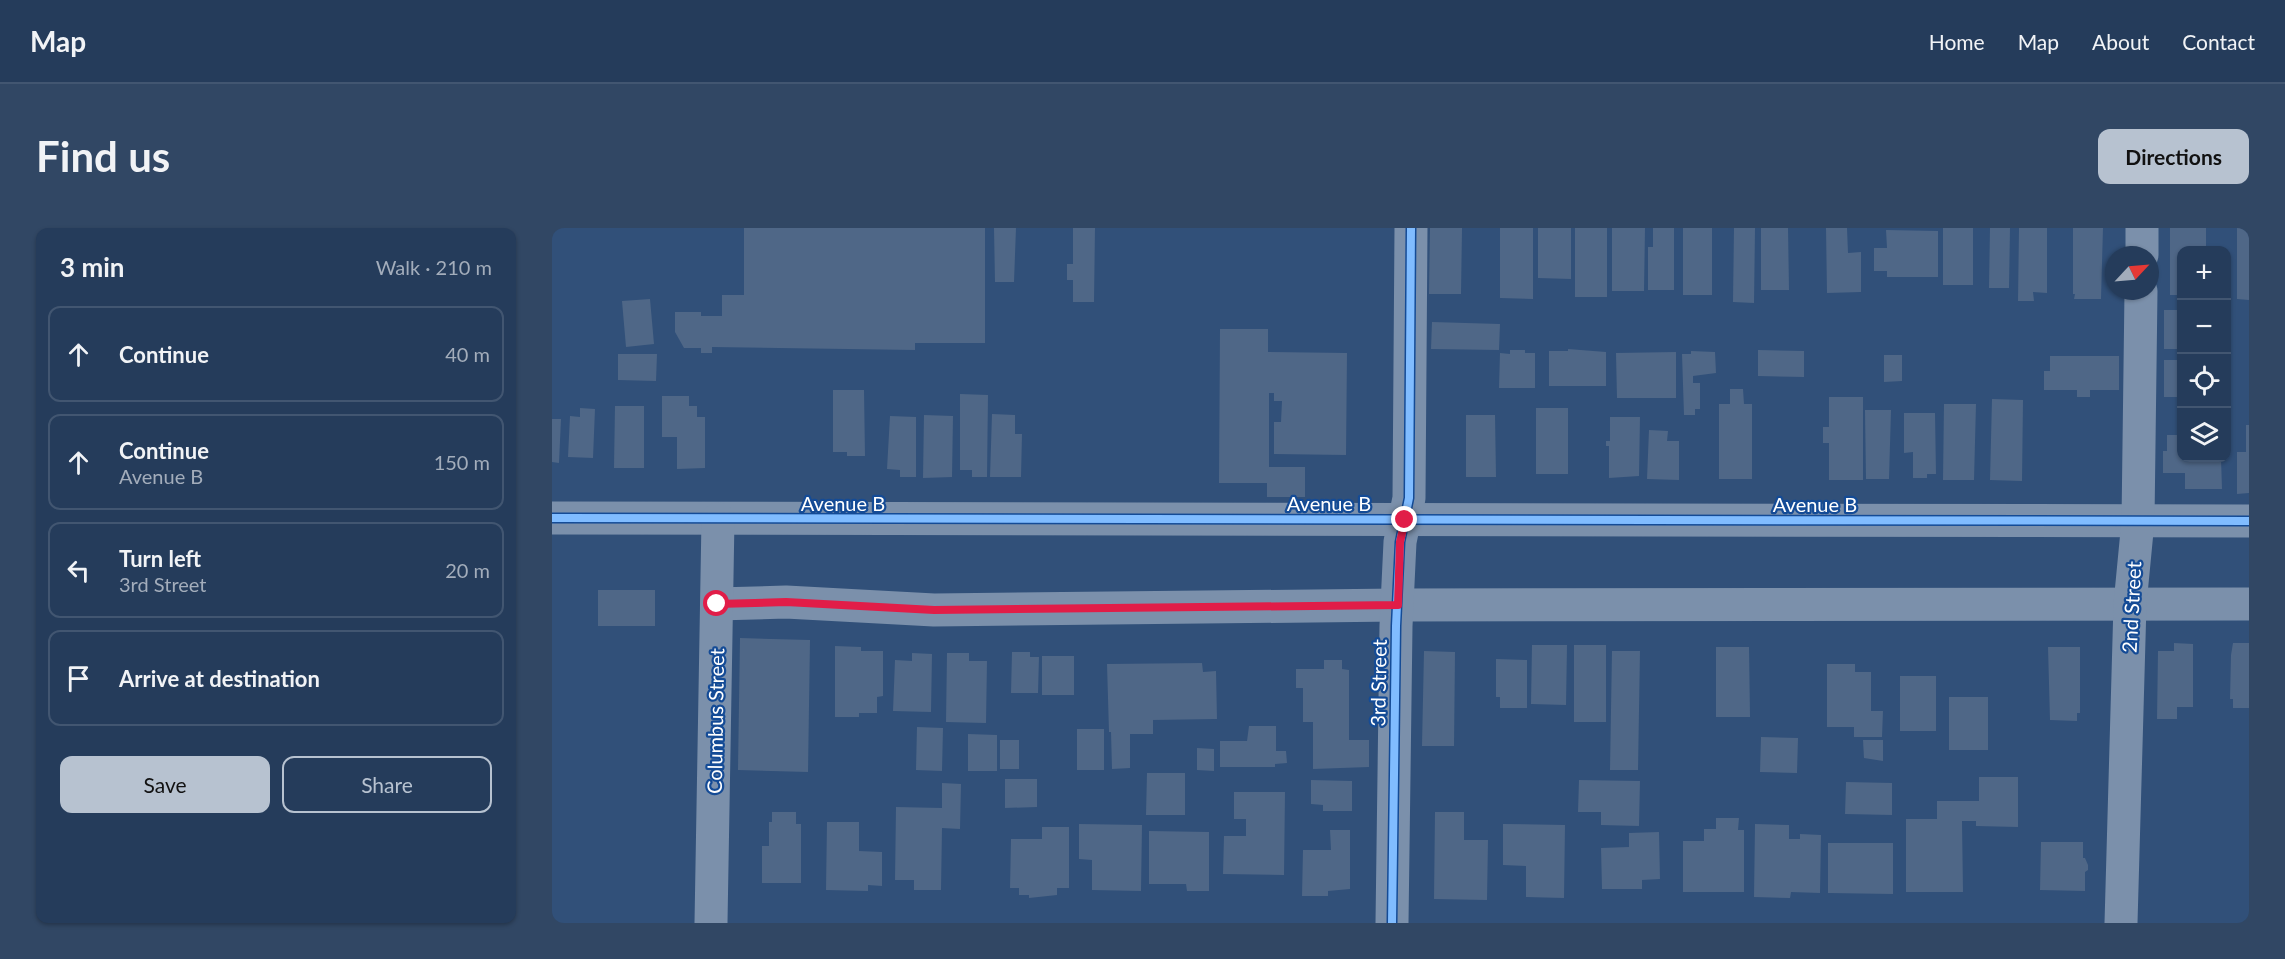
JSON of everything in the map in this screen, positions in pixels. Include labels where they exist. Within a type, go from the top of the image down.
[{"type":"street","name":"3rd Street","points":[[1392,923],[1396,627],[1400,542],[1409,498],[1411,228]]},
{"type":"street","points":[[2142,228],[2142,246]]},
{"type":"street","name":"2nd Street","points":[[2121,923],[2130,604],[2138,521],[2141,300]]},
{"type":"street","name":"Avenue B","points":[[552,518],[2249,521]]},
{"type":"street","name":"Columbus Street","points":[[711,923],[718,519]]},
{"type":"street","points":[[717,604],[786,602],[934,610],[1398,605],[2249,604]]},
{"type":"building","points":[[744,228],[985,228],[985,343],[915,343],[915,350],[712,347],[712,353],[701,353],[701,348],[684,348],[675,332],[675,312],[701,312],[701,316],[722,316],[722,295],[744,295]]},
{"type":"building","points":[[994,228],[1016,228],[1014,282],[995,282]]},
{"type":"building","points":[[1073,228],[1095,228],[1094,302],[1073,302],[1073,280],[1067,280],[1067,264],[1073,264]]},
{"type":"building","points":[[1430,228],[1462,228],[1461,294],[1429,294]]},
{"type":"building","points":[[1500,228],[1533,228],[1533,299],[1500,298]]},
{"type":"building","points":[[1538,228],[1571,228],[1571,279],[1538,278]]},
{"type":"building","points":[[1575,228],[1607,228],[1607,297],[1575,297]]},
{"type":"building","points":[[1612,228],[1645,228],[1644,291],[1612,291]]},
{"type":"building","points":[[1653,228],[1674,228],[1674,290],[1648,290],[1648,247],[1653,247]]},
{"type":"building","points":[[1683,228],[1712,228],[1712,295],[1683,295]]},
{"type":"building","points":[[1734,228],[1755,228],[1754,303],[1733,302]]},
{"type":"building","points":[[1761,228],[1788,228],[1789,290],[1761,290]]},
{"type":"building","points":[[1826,228],[1847,228],[1848,253],[1861,252],[1861,292],[1827,293]]},
{"type":"building","points":[[1943,228],[1973,228],[1973,285],[1943,285]]},
{"type":"building","points":[[1990,228],[2010,228],[2009,288],[1989,288]]},
{"type":"building","points":[[2019,228],[2047,228],[2047,293],[2033,292],[2034,301],[2018,301]]},
{"type":"building","points":[[2073,228],[2103,228],[2101,299],[2074,299]]},
{"type":"building","points":[[2170,228],[2206,228],[2206,246],[2177,246],[2177,295],[2170,295]]},
{"type":"building","points":[[2237,228],[2249,228],[2249,300],[2237,299]]},
{"type":"building","points":[[1886,230],[1938,231],[1938,277],[1887,277],[1887,271],[1874,271],[1874,248],[1887,248]]},
{"type":"building","points":[[650,299],[654,344],[626,347],[622,301]]},
{"type":"building","points":[[2164,310],[2177,310],[2177,349],[2164,349]]},
{"type":"building","points":[[1432,322],[1500,324],[1499,350],[1431,349]]},
{"type":"building","points":[[1220,329],[1268,329],[1268,352],[1347,353],[1346,455],[1274,454],[1274,422],[1281,422],[1282,401],[1274,401],[1274,393],[1269,393],[1269,467],[1305,467],[1305,497],[1267,497],[1267,483],[1219,483]]},
{"type":"building","points":[[1568,349],[1606,352],[1606,386],[1549,386],[1549,351],[1568,351]]},
{"type":"building","points":[[1510,350],[1535,353],[1535,388],[1499,388],[1500,353],[1510,354]]},
{"type":"building","points":[[1758,350],[1804,351],[1804,377],[1758,376]]},
{"type":"building","points":[[1691,351],[1715,352],[1716,373],[1693,376],[1693,383],[1700,383],[1700,409],[1695,409],[1695,415],[1684,415],[1682,354],[1691,354]]},
{"type":"building","points":[[1676,352],[1676,398],[1617,398],[1616,353]]},
{"type":"building","points":[[618,354],[657,354],[656,381],[618,380]]},
{"type":"building","points":[[1884,355],[1902,355],[1902,381],[1884,382]]},
{"type":"building","points":[[2050,356],[2119,356],[2119,390],[2090,390],[2090,397],[2077,397],[2077,390],[2044,390],[2044,371],[2050,371]]},
{"type":"building","points":[[2164,360],[2177,360],[2177,397],[2164,397]]},
{"type":"building","points":[[1730,389],[1743,389],[1744,404],[1752,404],[1752,479],[1719,479],[1719,404],[1730,404]]},
{"type":"building","points":[[833,390],[864,390],[865,456],[847,456],[847,452],[833,452]]},
{"type":"building","points":[[960,394],[988,395],[987,477],[972,477],[972,470],[960,470]]},
{"type":"building","points":[[662,396],[689,396],[689,406],[697,406],[697,417],[705,417],[705,468],[677,469],[677,437],[662,437]]},
{"type":"building","points":[[1829,397],[1863,397],[1863,480],[1829,480],[1829,443],[1823,443],[1823,427],[1829,427]]},
{"type":"building","points":[[1992,399],[2023,400],[2022,481],[1990,480]]},
{"type":"building","points":[[1944,404],[1976,404],[1974,480],[1943,480]]},
{"type":"building","points":[[615,406],[644,406],[644,468],[614,468]]},
{"type":"building","points":[[580,408],[595,409],[593,458],[568,457],[570,416],[580,417]]},
{"type":"building","points":[[1536,408],[1568,408],[1568,474],[1536,474]]},
{"type":"building","points":[[1865,410],[1891,410],[1889,479],[1866,479]]},
{"type":"building","points":[[1904,413],[1935,413],[1936,474],[1927,474],[1927,478],[1913,478],[1913,452],[1904,453]]},
{"type":"building","points":[[992,414],[1015,415],[1015,434],[1022,434],[1021,477],[990,477]]},
{"type":"building","points":[[924,415],[953,416],[952,477],[923,478]]},
{"type":"building","points":[[1466,415],[1495,415],[1496,477],[1466,477]]},
{"type":"building","points":[[890,416],[916,417],[916,477],[900,477],[900,470],[887,469]]},
{"type":"building","points":[[1610,417],[1640,417],[1639,476],[1609,478],[1609,446],[1606,446],[1606,441],[1610,441]]},
{"type":"building","points":[[552,419],[561,419],[559,463],[552,462]]},
{"type":"building","points":[[2246,425],[2249,425],[2249,493],[2237,494],[2237,452],[2246,452]]},
{"type":"building","points":[[1649,430],[1668,431],[1667,441],[1679,441],[1679,480],[1647,479]]},
{"type":"building","points":[[2167,435],[2177,435],[2177,462],[2221,462],[2222,489],[2185,489],[2185,473],[2163,473],[2163,451],[2167,451]]},
{"type":"building","points":[[598,590],[655,590],[655,626],[598,626]]},
{"type":"building","points":[[740,638],[810,640],[808,772],[738,770]]},
{"type":"building","points":[[2174,643],[2193,644],[2193,707],[2177,707],[2177,719],[2157,719],[2158,651],[2174,651]]},
{"type":"building","points":[[2233,643],[2249,643],[2249,708],[2233,708],[2233,699],[2230,699]]},
{"type":"building","points":[[1532,645],[1567,645],[1566,705],[1531,704]]},
{"type":"building","points":[[1574,645],[1606,645],[1606,722],[1574,722]]},
{"type":"building","points":[[835,646],[861,647],[861,651],[883,651],[883,696],[877,697],[877,713],[859,713],[859,717],[835,717]]},
{"type":"building","points":[[1716,647],[1749,647],[1750,717],[1716,717]]},
{"type":"building","points":[[2048,647],[2080,647],[2080,713],[2077,713],[2077,721],[2050,720]]},
{"type":"building","points":[[1424,651],[1455,652],[1454,746],[1422,746]]},
{"type":"building","points":[[1612,651],[1640,651],[1638,770],[1610,770]]},
{"type":"building","points":[[1012,652],[1030,652],[1030,657],[1039,657],[1038,693],[1011,693]]},
{"type":"building","points":[[912,653],[932,654],[931,712],[893,711],[895,660],[912,661]]},
{"type":"building","points":[[947,653],[969,653],[969,661],[987,661],[986,723],[946,722]]},
{"type":"building","points":[[1042,656],[1074,656],[1074,695],[1042,695]]},
{"type":"building","points":[[1496,659],[1527,660],[1527,708],[1500,708],[1500,697],[1496,697]]},
{"type":"building","points":[[1324,660],[1342,660],[1342,669],[1349,670],[1349,740],[1369,740],[1369,767],[1313,769],[1313,722],[1303,722],[1303,688],[1296,688],[1296,669],[1324,669]]},
{"type":"building","points":[[1202,663],[1203,672],[1216,671],[1217,719],[1153,720],[1153,734],[1130,734],[1130,768],[1112,769],[1107,664]]},
{"type":"building","points":[[1827,664],[1855,664],[1855,672],[1871,672],[1871,711],[1883,711],[1882,737],[1854,737],[1854,727],[1827,727]]},
{"type":"building","points":[[1900,676],[1936,676],[1936,731],[1900,731]]},
{"type":"building","points":[[1949,697],[1988,697],[1988,750],[1949,750]]},
{"type":"building","points":[[1249,726],[1276,726],[1276,751],[1286,751],[1287,763],[1275,764],[1275,767],[1220,767],[1220,741],[1247,741]]},
{"type":"building","points":[[917,727],[943,728],[942,771],[916,770]]},
{"type":"building","points":[[1077,729],[1104,729],[1104,770],[1077,770]]},
{"type":"building","points":[[968,734],[997,735],[997,771],[968,771]]},
{"type":"building","points":[[1761,737],[1798,738],[1797,773],[1760,772]]},
{"type":"building","points":[[1000,740],[1019,740],[1019,769],[1000,769]]},
{"type":"building","points":[[1863,740],[1883,740],[1883,761],[1864,758]]},
{"type":"building","points":[[1197,748],[1214,749],[1214,771],[1197,770]]},
{"type":"building","points":[[1147,773],[1185,773],[1185,815],[1146,815]]},
{"type":"building","points":[[1979,777],[2018,777],[2018,827],[1976,826],[1976,821],[1962,821],[1963,892],[1906,892],[1906,819],[1937,819],[1937,801],[1979,801]]},
{"type":"building","points":[[1005,779],[1037,779],[1037,807],[1005,808]]},
{"type":"building","points":[[1311,780],[1352,781],[1352,811],[1323,811],[1323,805],[1311,804]]},
{"type":"building","points":[[1579,780],[1640,781],[1639,826],[1601,825],[1601,812],[1578,812]]},
{"type":"building","points":[[1846,782],[1892,783],[1892,815],[1845,814]]},
{"type":"building","points":[[942,783],[961,784],[960,829],[942,828],[941,890],[914,890],[914,880],[895,880],[896,807],[942,808]]},
{"type":"building","points":[[1234,792],[1285,792],[1284,875],[1223,874],[1224,836],[1246,836],[1246,819],[1234,819]]},
{"type":"building","points":[[772,812],[796,812],[796,824],[801,824],[801,883],[762,883],[762,846],[769,846],[769,822],[772,822]]},
{"type":"building","points":[[1435,812],[1464,812],[1464,840],[1488,840],[1487,900],[1434,899]]},
{"type":"building","points":[[1716,818],[1739,818],[1738,830],[1744,830],[1744,892],[1683,892],[1683,841],[1704,841],[1704,829],[1716,829]]},
{"type":"building","points":[[827,822],[859,822],[859,851],[882,852],[882,886],[868,885],[868,891],[826,890]]},
{"type":"building","points":[[1079,824],[1142,825],[1141,891],[1092,890],[1092,860],[1079,859]]},
{"type":"building","points":[[1503,824],[1565,825],[1564,898],[1526,897],[1526,866],[1503,865]]},
{"type":"building","points":[[1755,824],[1789,825],[1789,839],[1800,839],[1800,834],[1821,835],[1820,893],[1791,892],[1790,898],[1754,897]]},
{"type":"building","points":[[1042,827],[1069,827],[1069,888],[1057,888],[1057,895],[1029,898],[1029,895],[1019,895],[1019,888],[1010,888],[1011,839],[1042,839]]},
{"type":"building","points":[[1330,830],[1350,830],[1350,889],[1328,891],[1328,896],[1302,896],[1303,850],[1331,850]]},
{"type":"building","points":[[1149,831],[1209,832],[1209,891],[1187,891],[1186,884],[1149,884]]},
{"type":"building","points":[[1659,832],[1660,879],[1642,880],[1642,889],[1602,889],[1601,848],[1629,847],[1629,833]]},
{"type":"building","points":[[2041,842],[2083,842],[2083,858],[2088,865],[2088,870],[2085,872],[2085,891],[2040,890]]},
{"type":"building","points":[[1828,843],[1893,843],[1893,894],[1828,893]]},
{"type":"cycle path","points":[[1392,923],[1396,626],[1400,542],[1409,498],[1411,228]]},
{"type":"cycle path","points":[[552,518],[2249,521]]},
{"type":"route","points":[[717,604],[786,602],[934,610],[1398,605],[1400,542],[1405,520]]}]
